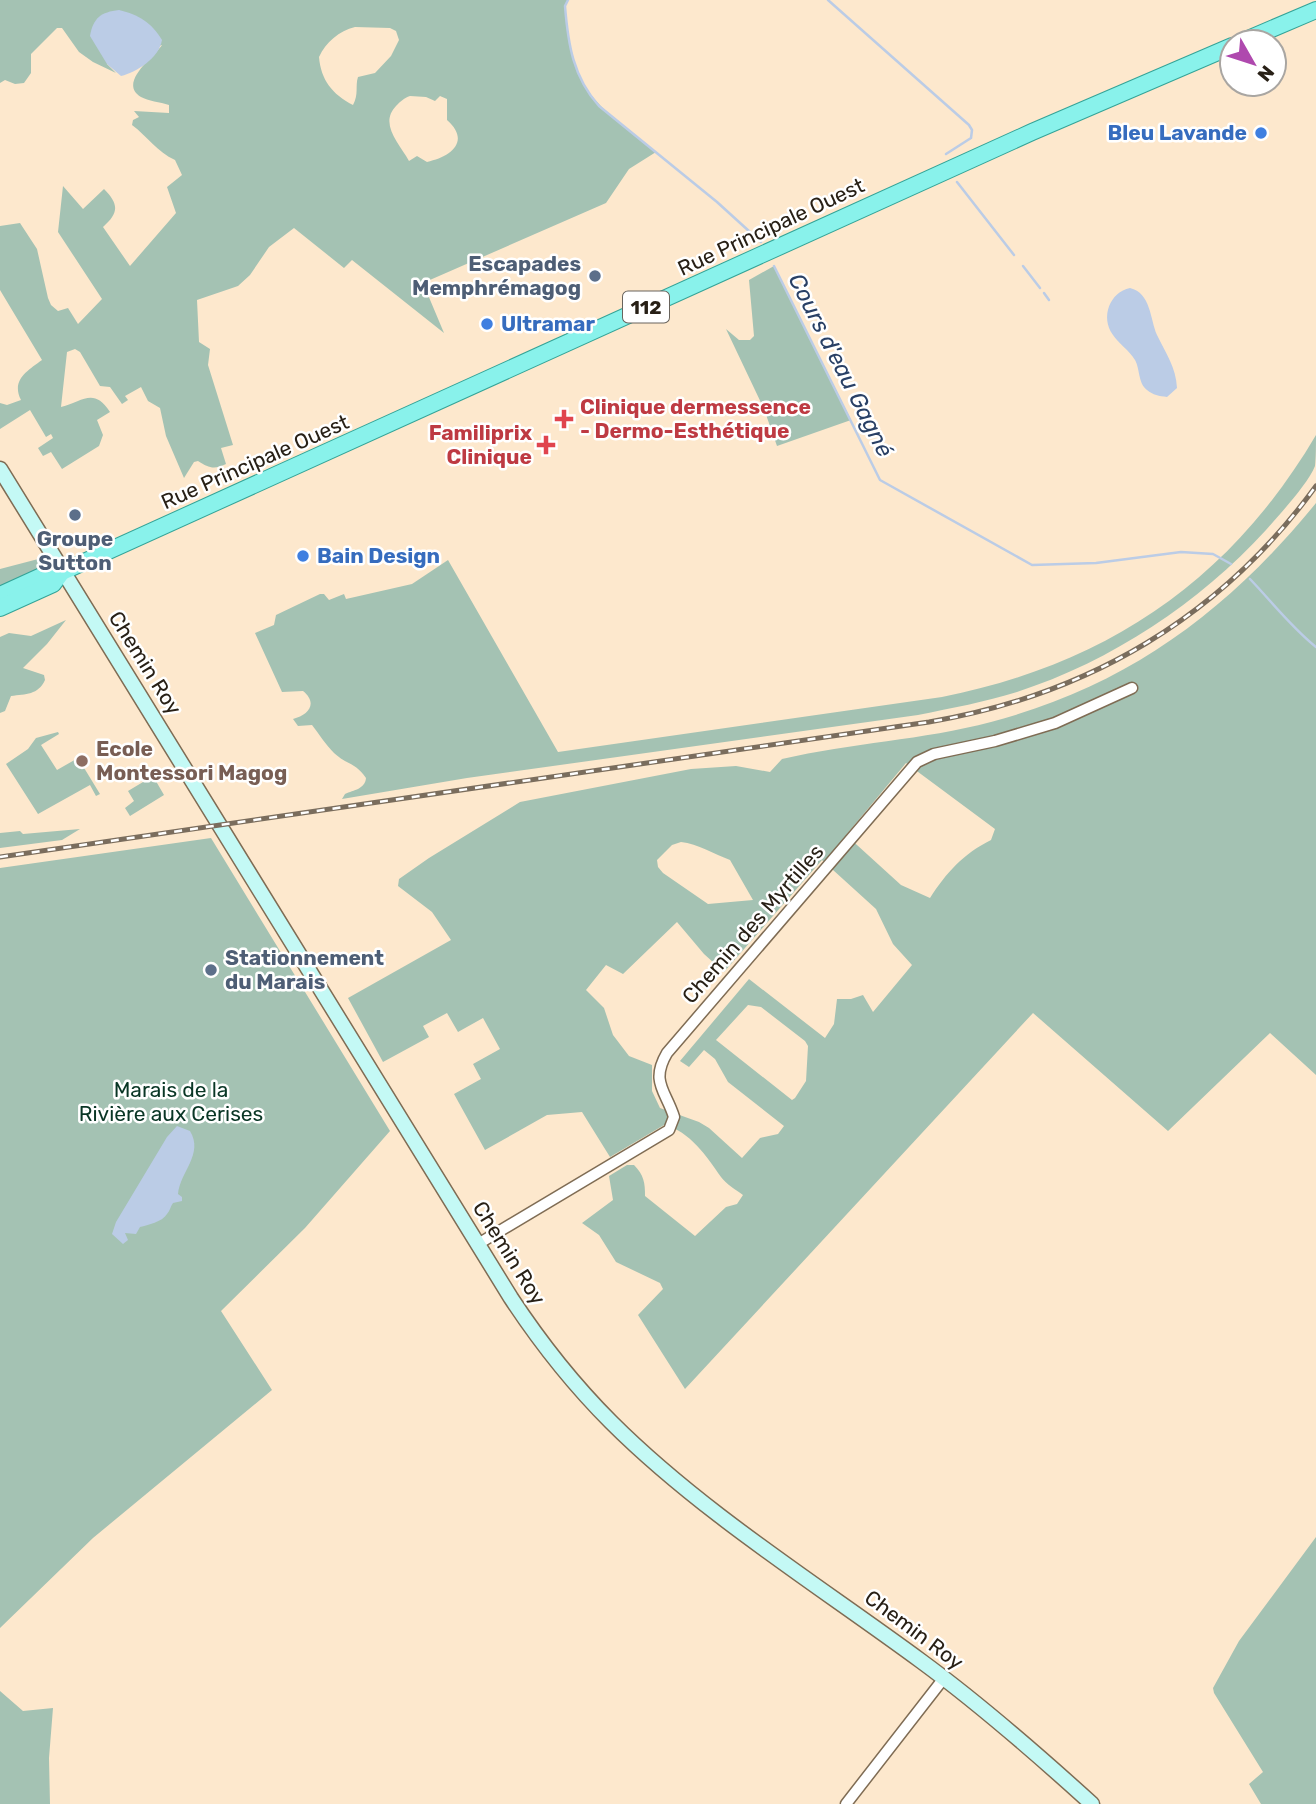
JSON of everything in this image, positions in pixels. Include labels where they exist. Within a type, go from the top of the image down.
[{"type":"main road","points":[[1274,28],[1316,10]]},
{"type":"main road","name":"Rue Principale Ouest","points":[[0,595],[46,574],[62,572],[994,149],[1218,52]]},
{"type":"main road","name":"Rue Principale Ouest","points":[[0,608],[53,584],[62,572]]},
{"type":"street","name":"Chemin Roy","points":[[0,469],[511,1298],[549,1352],[591,1401],[630,1440],[696,1497],[944,1678],[1092,1804]]},
{"type":"street","name":"Chemin des Myrtilles","points":[[478,1244],[669,1130],[674,1117],[662,1093],[659,1079],[661,1065],[667,1053],[917,762],[934,754],[1036,730],[1132,688]]},
{"type":"street","points":[[846,1804],[944,1678]]},
{"type":"green space","points":[[0,0],[568,0],[565,6],[569,35],[580,77],[601,106],[656,152],[629,169],[606,203],[423,283],[444,333],[352,260],[344,268],[294,228],[269,247],[250,275],[238,286],[197,300],[199,342],[210,349],[208,365],[233,445],[221,448],[226,464],[212,467],[194,462],[184,478],[166,436],[160,408],[148,401],[141,387],[125,396],[128,400],[122,404],[110,387],[100,386],[80,352],[75,349],[67,352],[61,407],[93,398],[104,404],[110,412],[97,420],[103,435],[99,446],[62,469],[51,452],[43,456],[38,448],[53,438],[51,434],[46,437],[30,410],[0,429],[0,403],[7,405],[21,400],[18,393],[19,381],[42,360],[0,290],[0,226],[20,223],[37,249],[51,305],[58,311],[68,308],[78,324],[102,299],[58,232],[63,186],[83,209],[104,189],[109,194],[115,208],[112,217],[103,227],[130,266],[176,213],[167,187],[182,175],[175,160],[163,153],[132,125],[133,120],[139,117],[134,111],[169,113],[169,105],[141,97],[133,85],[140,70],[162,45],[107,64],[116,73],[79,52],[62,28],[57,28],[31,54],[31,73],[24,83],[15,84],[5,80],[0,83]],"holes":[[[355,27],[390,28],[396,31],[399,40],[391,56],[375,73],[358,77],[353,105],[329,86],[322,73],[319,57],[334,38]],[[410,96],[426,97],[435,101],[440,96],[447,99],[447,120],[454,128],[458,141],[450,152],[436,160],[427,162],[417,156],[409,161],[392,134],[389,120],[391,113],[401,101]]]},
{"type":"green space","points":[[774,266],[851,420],[777,446],[764,409],[726,329],[739,340],[750,340],[754,336],[749,280]]},
{"type":"green space","points":[[1316,435],[1315,466],[1300,490],[1266,530],[1212,582],[1152,627],[1087,664],[1052,679],[993,699],[918,715],[467,778],[342,799],[345,794],[361,787],[366,778],[358,769],[334,753],[312,725],[298,726],[293,719],[310,708],[308,695],[303,691],[282,692],[255,633],[274,625],[276,615],[320,594],[324,594],[329,600],[344,594],[346,599],[412,584],[448,560],[558,752],[942,697],[1002,682],[1058,663],[1110,638],[1159,608],[1203,573],[1244,533],[1282,487]]},
{"type":"green space","points":[[1316,503],[1316,1075],[1270,1033],[1168,1131],[1033,1013],[685,1389],[638,1315],[663,1289],[660,1283],[616,1262],[599,1235],[582,1223],[613,1200],[609,1176],[627,1165],[634,1165],[640,1172],[645,1196],[695,1236],[726,1207],[737,1204],[743,1195],[723,1180],[704,1153],[690,1139],[664,1125],[610,1157],[582,1112],[547,1115],[485,1150],[454,1094],[481,1079],[473,1064],[500,1049],[483,1018],[458,1032],[447,1013],[423,1026],[429,1037],[383,1062],[348,998],[451,940],[432,912],[398,886],[399,879],[520,802],[691,769],[736,766],[770,772],[782,759],[965,728],[1041,707],[1087,688],[1172,640],[1247,578]],"holes":[[[906,763],[995,829],[991,840],[956,864],[930,898],[901,885],[846,835]],[[687,843],[730,860],[753,900],[708,904],[658,867],[657,860],[672,845]],[[822,860],[876,909],[893,944],[912,965],[873,1012],[863,995],[851,999],[837,999],[834,1024],[825,1038],[749,979],[680,1061],[689,1067],[704,1050],[715,1059],[728,1082],[784,1126],[778,1134],[760,1138],[742,1158],[709,1128],[660,1108],[652,1091],[652,1065],[629,1056],[613,1035],[604,1008],[586,990],[606,965],[623,974],[677,922],[704,954],[724,972]],[[748,1005],[761,1007],[805,1041],[808,1046],[806,1081],[792,1100],[716,1040]]]},
{"type":"green space","points":[[42,558],[38,571],[0,589],[0,569]]},
{"type":"green space","points":[[66,620],[23,668],[44,675],[42,685],[31,693],[11,696],[5,711],[0,713],[0,637],[9,633],[31,636]]},
{"type":"green space","points":[[58,732],[59,734],[41,745],[57,770],[78,758],[100,794],[96,796],[90,785],[38,814],[6,764],[28,749],[36,738]]},
{"type":"green space","points":[[153,776],[164,795],[130,816],[125,808],[134,801],[128,791]]},
{"type":"green space","points":[[80,829],[62,840],[0,848],[0,833],[20,831],[23,834]]},
{"type":"green space","name":"Marais de la Rivière aux Cerises","points":[[211,838],[390,1131],[305,1228],[221,1311],[272,1390],[93,1538],[0,1628],[0,868]]},
{"type":"green space","points":[[1316,1537],[1316,1804],[1261,1804],[1249,1784],[1263,1772],[1213,1688],[1239,1641]]},
{"type":"green space","points":[[0,1691],[23,1711],[53,1708],[49,1758],[50,1804],[0,1804]]},
{"type":"water","points":[[119,10],[144,20],[162,40],[152,58],[134,71],[121,76],[107,64],[90,36],[99,17]]},
{"type":"water","points":[[1130,288],[1142,295],[1146,301],[1157,335],[1173,367],[1177,388],[1167,397],[1149,392],[1144,387],[1135,360],[1109,328],[1107,313],[1112,300],[1123,290]]},
{"type":"water","points":[[177,1126],[190,1131],[194,1139],[193,1155],[178,1194],[182,1201],[173,1203],[165,1217],[140,1227],[136,1234],[125,1233],[128,1240],[123,1244],[112,1234],[116,1222],[167,1137]]},
{"type":"waterway","name":"Cours d'eau Gagné","points":[[568,0],[565,6],[570,47],[578,72],[590,95],[599,106],[717,202],[761,242]]},
{"type":"waterway","points":[[828,0],[969,125],[972,130],[971,138],[946,154]]},
{"type":"waterway","points":[[957,182],[1014,255]]},
{"type":"waterway","name":"Cours d'eau Gagné","points":[[774,266],[880,480],[1032,565],[1096,563],[1181,552],[1213,554],[1231,564]]},
{"type":"waterway","points":[[1023,266],[1040,288]]},
{"type":"waterway","points":[[1044,293],[1049,300]]},
{"type":"waterway","name":"Cours d'eau Gagné","points":[[1250,579],[1316,647]]},
{"type":"railway","points":[[0,857],[929,722],[987,709],[1043,692],[1096,670],[1146,643],[1194,611],[1238,574],[1279,533],[1316,486]]},
{"type":"place","name":"Bleu Lavande","points":[[1261,133]]},
{"type":"place","name":"Escapades Memphrémagog","points":[[595,276]]},
{"type":"place","name":"Ultramar","points":[[487,324]]},
{"type":"place","name":"Clinique dermessence - Dermo-Esthétique","points":[[564,419]]},
{"type":"place","name":"Familiprix Clinique","points":[[546,445]]},
{"type":"place","name":"Groupe Sutton","points":[[75,515]]},
{"type":"place","name":"Bain Design","points":[[303,556]]},
{"type":"place","name":"Ecole Montessori Magog","points":[[82,761]]},
{"type":"place","name":"Stationnement du Marais","points":[[211,970]]}]
